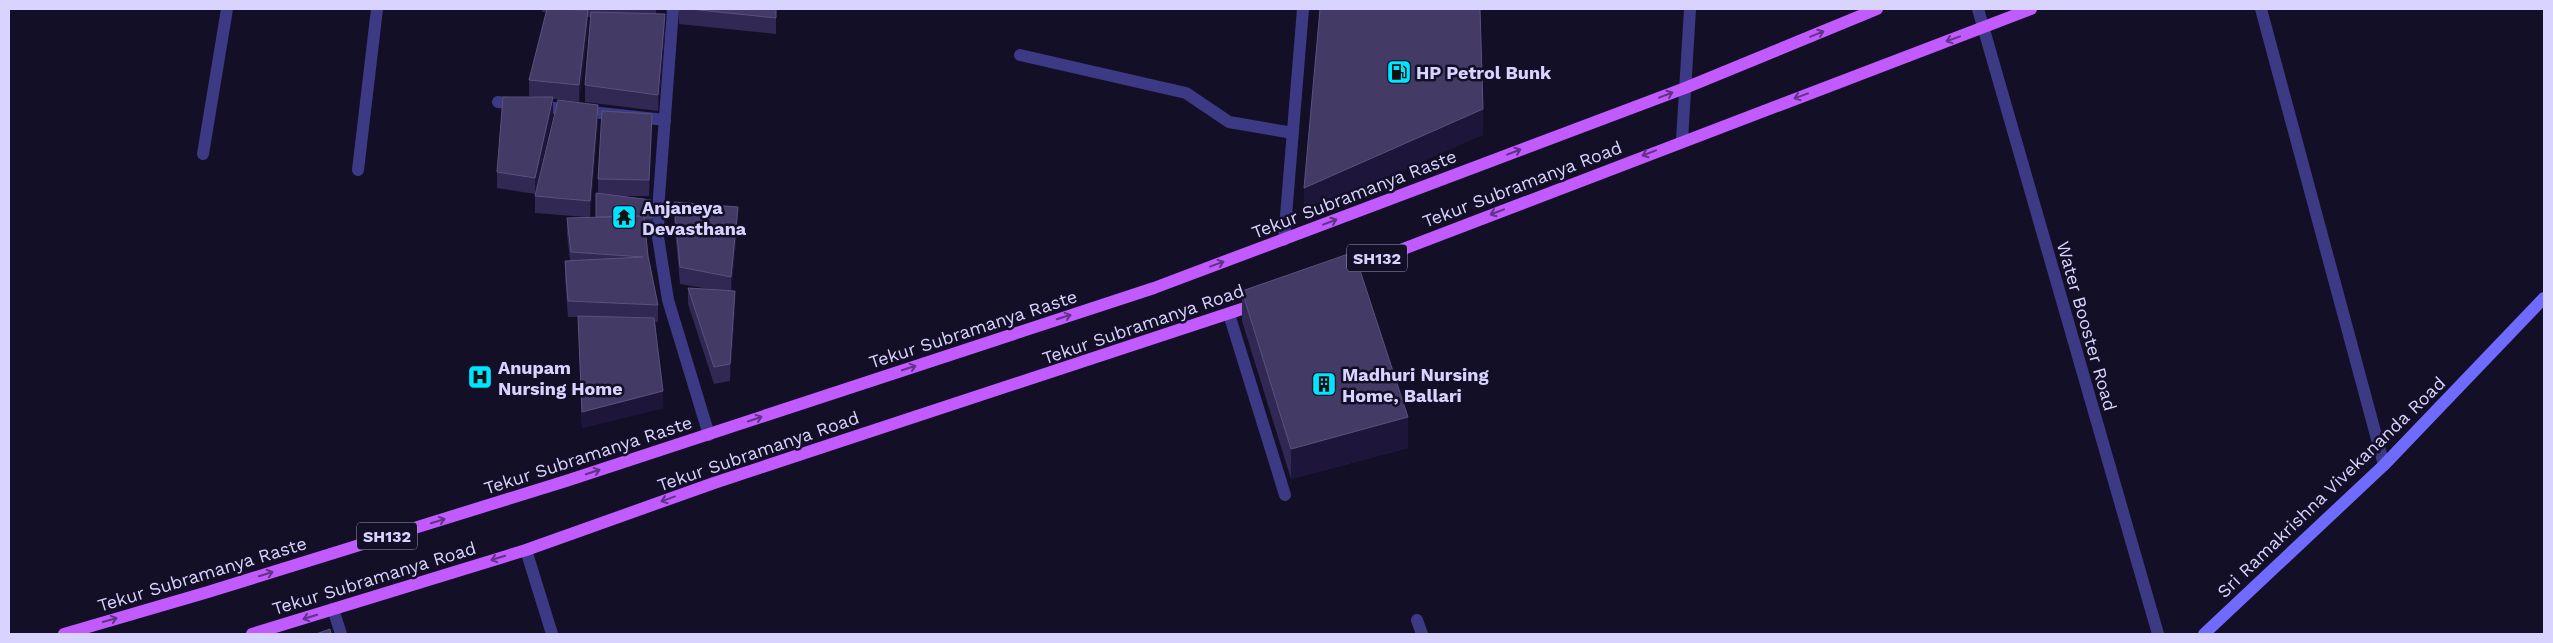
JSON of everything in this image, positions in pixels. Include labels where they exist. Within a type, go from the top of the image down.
[{"type":"main road","name":"Tekur Subramanya Raste","points":[[64,634],[218,589],[709,435],[1154,288],[1685,88],[1877,9]]},
{"type":"main road","name":"Tekur Subramanya Road","points":[[1335,275],[1682,140],[2031,9]]},
{"type":"main road","name":"Sri Ramakrishna Vivekananda Road","points":[[2204,634],[2384,465],[2544,298]]},
{"type":"main road","name":"Tekur Subramanya Road","points":[[252,634],[526,550],[714,483],[1271,299]]},
{"type":"street","points":[[204,154],[226,9]]},
{"type":"street","points":[[358,170],[377,9]]},
{"type":"street","points":[[674,9],[658,237],[668,300],[709,435]]},
{"type":"street","points":[[1284,240],[1303,9]]},
{"type":"street","points":[[1682,140],[1690,9]]},
{"type":"street","name":"Water Booster Road","points":[[1978,9],[2158,634]]},
{"type":"street","points":[[2261,9],[2384,465]]},
{"type":"street","points":[[1020,55],[1186,93],[1229,122],[1293,133]]},
{"type":"street","points":[[498,102],[665,120]]},
{"type":"street","points":[[1229,314],[1285,495]]},
{"type":"street","points":[[526,550],[552,634]]},
{"type":"street","points":[[333,609],[341,634]]},
{"type":"street","points":[[1418,620],[1422,634]]},
{"type":"building","points":[[547,9],[588,10],[579,85],[529,80]]},
{"type":"building","points":[[690,9],[776,9],[776,18]]},
{"type":"building","name":"HP Petrol Bunk","points":[[1320,9],[1480,9],[1483,109],[1304,188]]},
{"type":"building","points":[[591,12],[665,14],[658,95],[585,85]]},
{"type":"building","points":[[503,97],[553,97],[535,178],[497,172]]},
{"type":"building","points":[[558,100],[598,105],[590,201],[535,196]]},
{"type":"building","points":[[602,111],[652,114],[649,180],[598,179]]},
{"type":"building","points":[[596,193],[651,200],[652,218],[644,218],[644,216],[596,217]]},
{"type":"building","points":[[674,202],[738,207],[731,277],[680,267]]},
{"type":"building","points":[[644,216],[648,256],[658,305],[568,301],[565,261],[643,257],[571,252],[567,218]]},
{"type":"building","name":"Madhuri Nursing Home, Ballari","points":[[1354,252],[1408,417],[1291,449],[1242,291]]},
{"type":"building","points":[[688,288],[735,291],[730,364],[714,367]]},
{"type":"building","points":[[578,316],[654,318],[663,391],[582,412]]},
{"type":"building","points":[[330,629],[331,634],[316,634]]},
{"type":"place","name":"HP Petrol Bunk","points":[[1399,72]]},
{"type":"place","name":"Anjaneya Devasthana","points":[[624,217]]},
{"type":"place","name":"Anupam Nursing Home","points":[[480,377]]},
{"type":"place","name":"Madhuri Nursing Home, Ballari","points":[[1324,384]]}]
